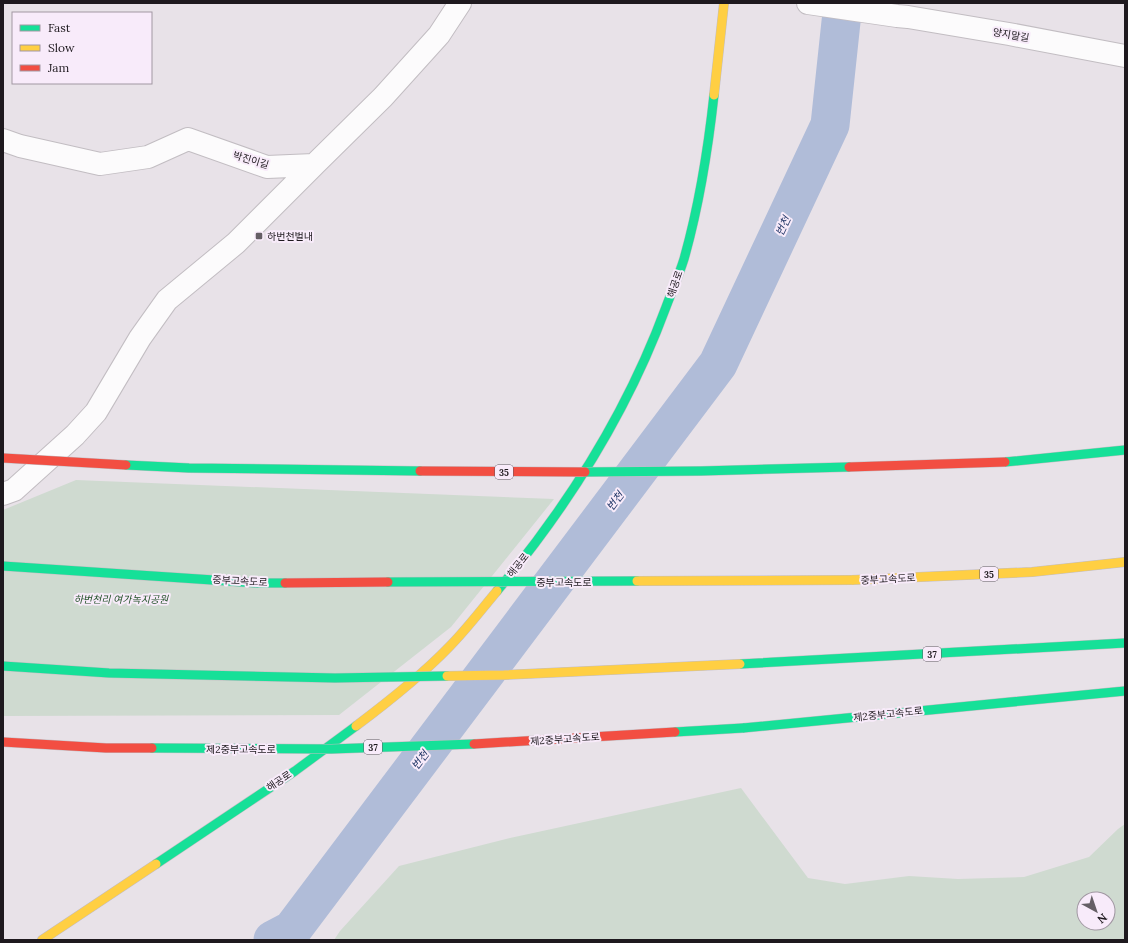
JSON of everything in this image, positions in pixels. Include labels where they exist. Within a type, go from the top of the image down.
[{"type":"main road","name":"해공로","points":[[42,940],[346,735],[399,692],[448,647],[532,549],[568,498],[605,441],[633,388],[661,324],[683,259],[700,192],[712,120],[724,3]]},
{"type":"main road","name":"35","points":[[3,458],[189,468],[475,472],[701,471],[1005,462],[1125,450]]},
{"type":"main road","name":"중부고속도로","points":[[3,566],[258,583],[852,580],[1032,572],[1125,562]]},
{"type":"main road","name":"37","points":[[3,666],[109,673],[335,678],[504,676],[1125,643]]},
{"type":"main road","name":"제2중부고속도로","points":[[3,742],[106,748],[331,749],[514,742],[743,728],[1125,691]]},
{"type":"street","points":[[3,494],[14,490],[75,435],[96,412],[140,338],[167,300],[236,243],[314,164],[383,98],[438,35],[460,3]]},
{"type":"street","name":"양지말길","points":[[808,3],[994,31],[1125,56]]},
{"type":"street","name":"박진이길","points":[[3,140],[20,146],[100,164],[148,157],[188,139],[267,167],[314,164]]},
{"type":"green space","name":"하번천리 여가녹지공원","points":[[76,480],[554,499],[451,627],[339,715],[3,716],[3,510]]},
{"type":"green space","points":[[741,788],[808,878],[845,884],[909,876],[958,879],[1024,877],[1089,857],[1125,824],[1125,940],[334,940],[340,931],[399,866],[510,838]]},
{"type":"waterway","name":"번천","points":[[273,940],[292,930],[718,364],[830,125],[843,3]]},
{"type":"traffic: fast","points":[[497,591],[548,525],[594,456],[633,384],[650,346],[684,259],[702,178],[714,95]]},
{"type":"traffic: fast","points":[[1005,462],[1125,450]]},
{"type":"traffic: fast","points":[[126,465],[189,468],[420,471]]},
{"type":"traffic: fast","points":[[585,472],[849,467]]},
{"type":"traffic: fast","points":[[3,566],[258,583],[285,583]]},
{"type":"traffic: fast","points":[[388,582],[637,581]]},
{"type":"traffic: fast","points":[[740,664],[1125,643]]},
{"type":"traffic: fast","points":[[3,666],[109,673],[335,678],[447,676]]},
{"type":"traffic: fast","points":[[743,728],[1125,691]]},
{"type":"traffic: fast","points":[[156,864],[295,771],[356,726]]},
{"type":"traffic: fast","points":[[675,732],[743,728]]},
{"type":"traffic: fast","points":[[152,748],[331,749],[474,744]]},
{"type":"traffic: slow","points":[[714,95],[724,3]]},
{"type":"traffic: slow","points":[[852,580],[1032,572],[1125,562]]},
{"type":"traffic: slow","points":[[637,581],[852,580]]},
{"type":"traffic: slow","points":[[356,726],[380,708],[438,658],[461,634],[497,591]]},
{"type":"traffic: slow","points":[[447,676],[504,675],[740,664]]},
{"type":"traffic: slow","points":[[42,940],[156,864]]},
{"type":"traffic: jam","points":[[3,458],[126,465]]},
{"type":"traffic: jam","points":[[849,467],[1005,462]]},
{"type":"traffic: jam","points":[[420,471],[585,472]]},
{"type":"traffic: jam","points":[[285,583],[388,582]]},
{"type":"traffic: jam","points":[[474,744],[675,732]]},
{"type":"traffic: jam","points":[[3,742],[106,748],[152,748]]},
{"type":"place","name":"하번천벌내","points":[[259,236]]}]
